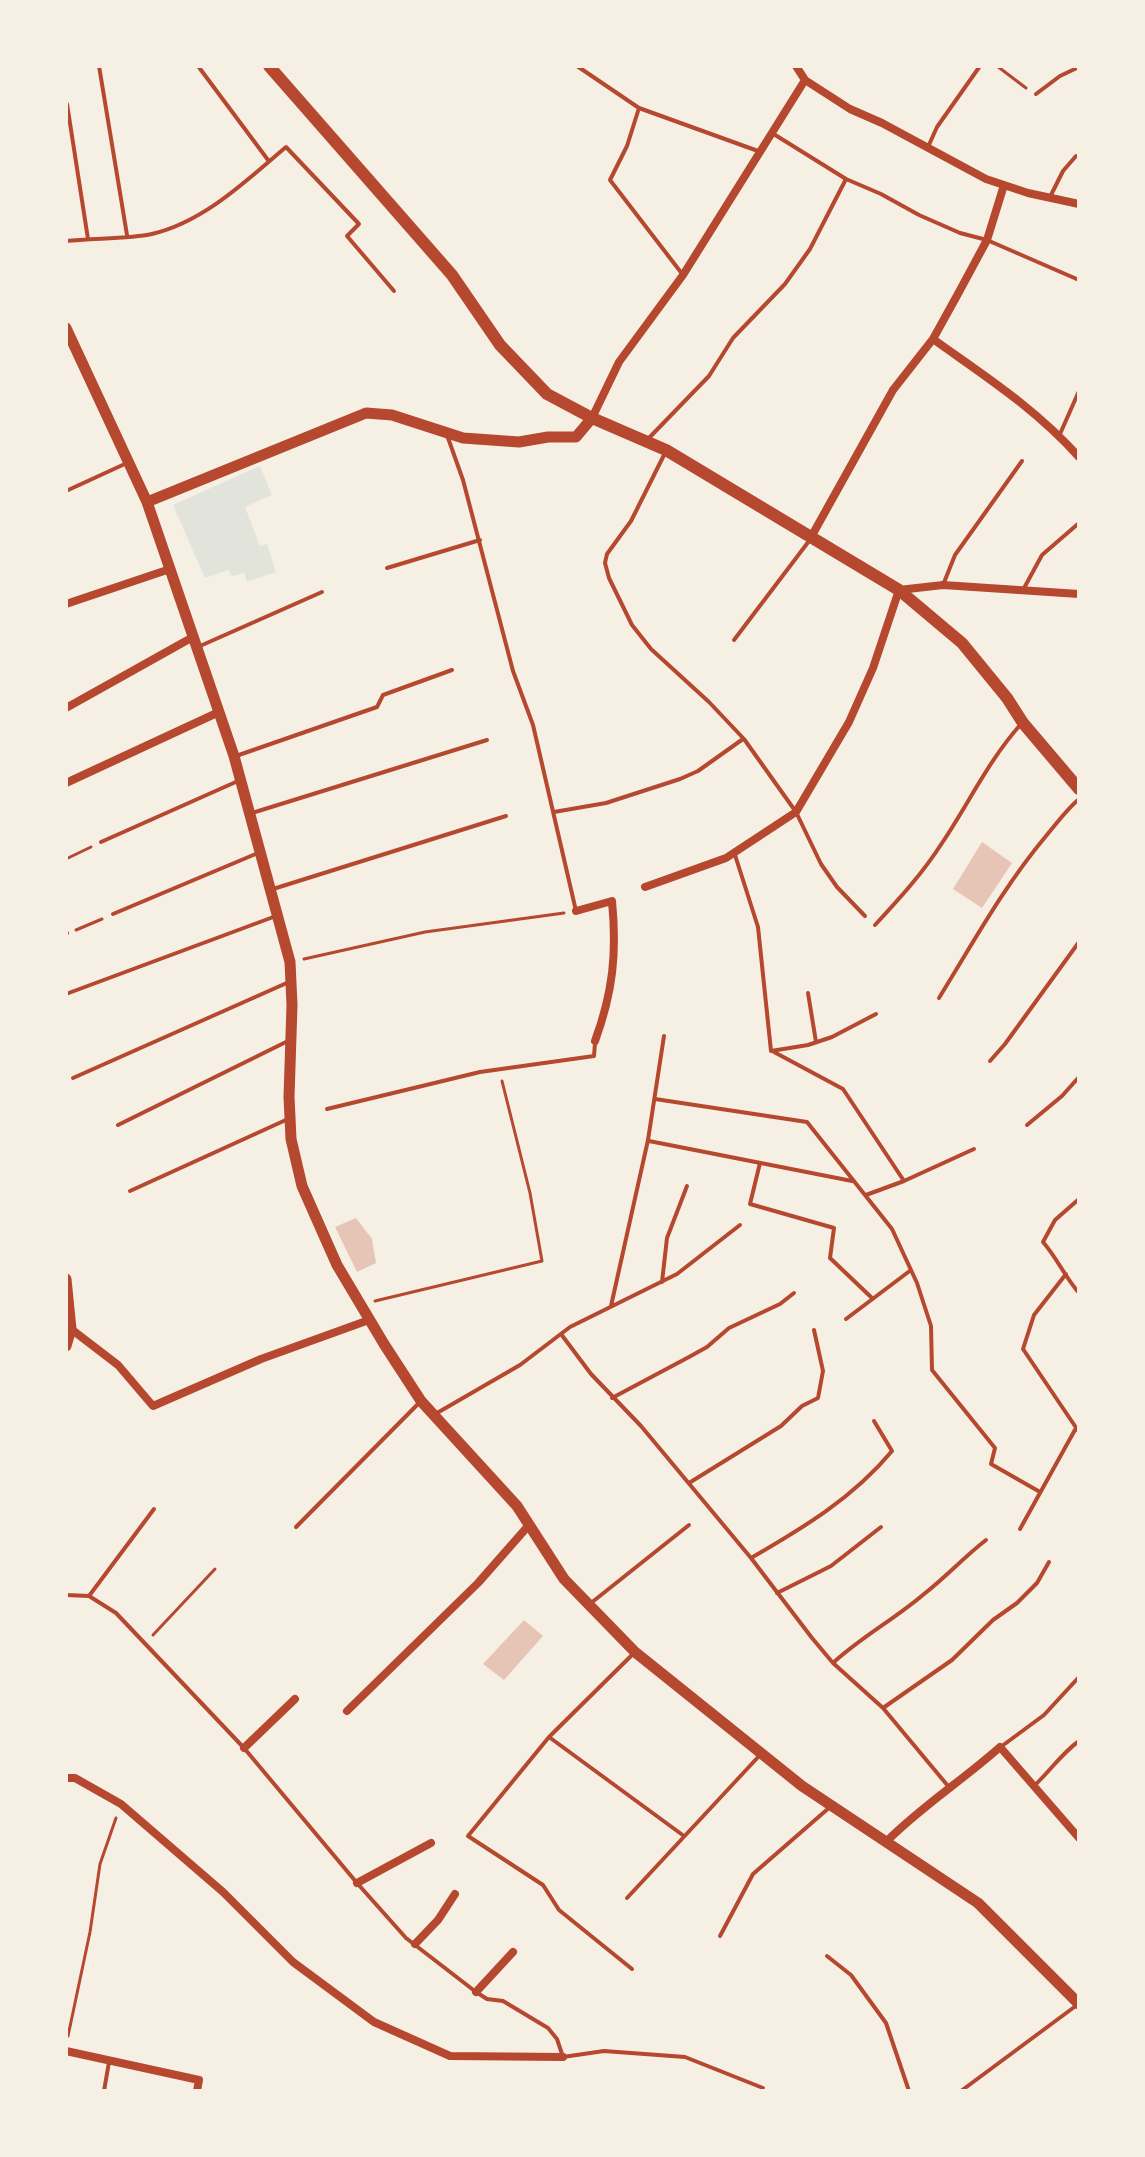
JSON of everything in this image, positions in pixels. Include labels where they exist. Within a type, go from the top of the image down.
[{"type":"main road","points":[[269,66],[452,275],[500,345],[547,394],[592,418],[666,450],[899,590],[962,643],[1023,723],[1079,789]]},
{"type":"street","points":[[796,66],[805,80],[850,109],[986,179],[1079,204]]},
{"type":"street","points":[[147,502],[366,413],[392,415],[463,438],[519,442],[548,437],[576,437],[592,418],[619,362],[683,275],[805,80]]},
{"type":"street","points":[[810,539],[893,390],[933,339],[987,240],[1004,185]]},
{"type":"street","points":[[66,328],[147,502],[234,756],[290,962],[291,1139],[302,1186],[337,1265],[369,1320],[421,1401],[517,1506],[564,1579],[635,1652],[802,1786],[978,1903],[1079,2004]]},
{"type":"street","points":[[933,339],[1007,390],[1060,434],[1079,457]]},
{"type":"street","points":[[66,604],[170,569]]},
{"type":"street","points":[[645,887],[735,852],[796,812],[849,722],[878,655],[899,590],[943,585],[1079,594]]},
{"type":"street","points":[[66,708],[195,642]]},
{"type":"street","points":[[66,783],[219,712]]},
{"type":"street","points":[[576,911],[612,901],[615,959],[610,993],[595,1041]]},
{"type":"street","points":[[66,1279],[71,1329],[66,1346]]},
{"type":"street","points":[[71,1329],[118,1365],[153,1406],[251,1363],[369,1320]]},
{"type":"street","points":[[347,1711],[478,1583],[529,1525]]},
{"type":"street","points":[[244,1748],[295,1699]]},
{"type":"street","points":[[887,1841],[933,1798],[1000,1747],[1079,1838]]},
{"type":"street","points":[[66,1778],[75,1778],[121,1804],[223,1892],[293,1962],[374,2022],[450,2056],[563,2057]]},
{"type":"street","points":[[357,1883],[431,1843]]},
{"type":"street","points":[[415,1944],[438,1920],[455,1894]]},
{"type":"street","points":[[476,1992],[513,1952]]},
{"type":"street","points":[[66,2050],[199,2080],[197,2091]]},
{"type":"lane","points":[[99,66],[127,235]]},
{"type":"lane","points":[[198,66],[269,161]]},
{"type":"lane","points":[[577,66],[639,108],[760,152]]},
{"type":"lane","points":[[928,147],[948,110],[980,66]]},
{"type":"lane","points":[[1036,94],[1060,76],[1079,67]]},
{"type":"lane","points":[[67,104],[88,239]]},
{"type":"lane","points":[[639,108],[610,180],[683,275]]},
{"type":"lane","points":[[772,133],[846,179],[960,233],[987,240],[1079,280]]},
{"type":"lane","points":[[66,241],[152,234],[184,221],[228,196],[286,147],[359,224],[347,236],[394,291]]},
{"type":"lane","points":[[1050,197],[1063,171],[1076,156]]},
{"type":"lane","points":[[645,442],[709,376],[733,338],[785,284],[810,249],[846,179]]},
{"type":"lane","points":[[1060,434],[1079,391]]},
{"type":"lane","points":[[447,433],[480,540],[513,671],[533,725],[576,911]]},
{"type":"lane","points":[[666,450],[631,521],[607,554],[605,563],[609,578],[632,625],[651,649],[744,739],[796,812],[821,864],[837,887],[865,916]]},
{"type":"lane","points":[[943,585],[955,555],[1022,461]]},
{"type":"lane","points":[[66,491],[129,462]]},
{"type":"lane","points":[[1023,590],[1042,555],[1079,523]]},
{"type":"lane","points":[[734,640],[810,539]]},
{"type":"lane","points":[[387,568],[480,540]]},
{"type":"lane","points":[[195,642],[322,592]]},
{"type":"lane","points":[[234,756],[377,707],[383,695],[452,670]]},
{"type":"lane","points":[[875,925],[926,867],[985,771],[1023,723]]},
{"type":"lane","points":[[554,812],[606,803],[680,779],[698,771],[744,739]]},
{"type":"lane","points":[[250,813],[487,740]]},
{"type":"lane","points":[[101,842],[240,780]]},
{"type":"lane","points":[[939,998],[964,953],[1024,863],[1067,809],[1079,799]]},
{"type":"lane","points":[[271,890],[506,816]]},
{"type":"lane","points":[[113,914],[261,852]]},
{"type":"lane","points":[[735,852],[758,927],[771,1051]]},
{"type":"lane","points":[[66,994],[278,915]]},
{"type":"lane","points":[[990,1061],[1079,942]]},
{"type":"lane","points":[[73,1078],[291,981]]},
{"type":"lane","points":[[808,993],[816,1042]]},
{"type":"lane","points":[[771,1051],[816,1042],[855,1027],[876,1014]]},
{"type":"lane","points":[[611,1306],[648,1140],[664,1036]]},
{"type":"lane","points":[[118,1125],[291,1040]]},
{"type":"lane","points":[[327,1109],[499,1070],[594,1056],[595,1041]]},
{"type":"lane","points":[[771,1051],[843,1089],[904,1181]]},
{"type":"lane","points":[[1027,1125],[1062,1096],[1079,1077]]},
{"type":"lane","points":[[655,1099],[807,1122],[892,1229],[931,1326],[932,1370],[995,1448],[991,1464],[1040,1492]]},
{"type":"lane","points":[[130,1191],[290,1118]]},
{"type":"lane","points":[[648,1140],[854,1182]]},
{"type":"lane","points":[[866,1196],[974,1149]]},
{"type":"lane","points":[[760,1163],[750,1204],[834,1228],[830,1258],[872,1298]]},
{"type":"lane","points":[[662,1282],[667,1238],[687,1186]]},
{"type":"lane","points":[[1079,1199],[1055,1220],[1043,1242],[1063,1266],[1079,1293]]},
{"type":"lane","points":[[435,1415],[520,1365],[561,1334],[690,1265],[740,1225]]},
{"type":"lane","points":[[846,1319],[911,1270]]},
{"type":"lane","points":[[1020,1529],[1078,1430],[1023,1349],[1034,1315],[1066,1274]]},
{"type":"lane","points":[[612,1398],[707,1347],[729,1328],[780,1304],[794,1293]]},
{"type":"lane","points":[[689,1483],[781,1426],[802,1406],[818,1398],[823,1371],[814,1330]]},
{"type":"lane","points":[[561,1334],[612,1398],[641,1426],[689,1483],[833,1663],[883,1708],[949,1788]]},
{"type":"lane","points":[[296,1527],[421,1401]]},
{"type":"lane","points":[[751,1558],[851,1495],[875,1472],[892,1451],[874,1421]]},
{"type":"lane","points":[[89,1596],[154,1509]]},
{"type":"lane","points":[[589,1605],[689,1525]]},
{"type":"lane","points":[[777,1593],[831,1566],[881,1527]]},
{"type":"lane","points":[[833,1663],[926,1594],[986,1540]]},
{"type":"lane","points":[[883,1708],[952,1660],[993,1620],[1017,1603],[1037,1583],[1049,1562]]},
{"type":"lane","points":[[66,1595],[89,1596],[116,1613],[244,1748],[406,1938],[487,1999],[503,2001],[548,2028],[557,2039],[563,2057],[604,2051],[685,2057],[763,2088]]},
{"type":"lane","points":[[632,1969],[559,1910],[543,1885],[468,1836],[549,1737],[635,1652]]},
{"type":"lane","points":[[1000,1747],[1044,1715],[1079,1677]]},
{"type":"lane","points":[[549,1737],[684,1836]]},
{"type":"lane","points":[[1034,1786],[1062,1759],[1066,1750],[1079,1741]]},
{"type":"lane","points":[[627,1898],[761,1753]]},
{"type":"lane","points":[[720,1936],[753,1874],[831,1805]]},
{"type":"lane","points":[[827,1956],[851,1975],[886,2023],[909,2091]]},
{"type":"lane","points":[[961,2091],[1079,2004]]},
{"type":"lane","points":[[104,2091],[110,2060]]},
{"type":"path","points":[[997,66],[1036,94]]},
{"type":"path","points":[[66,859],[101,842]]},
{"type":"path","points":[[290,962],[425,932],[576,911]]},
{"type":"path","points":[[67,934],[113,914]]},
{"type":"path","points":[[360,1305],[542,1261],[530,1193],[499,1070]]},
{"type":"path","points":[[145,1644],[215,1569]]},
{"type":"path","points":[[66,2050],[100,1864],[121,1804]]},
{"type":"shaded area","points":[[260,466],[272,495],[245,507],[260,546],[267,544],[276,572],[247,582],[244,573],[232,576],[228,570],[205,578],[173,505]]},
{"type":"building","points":[[982,842],[1012,863],[982,908],[953,889]]},
{"type":"building","points":[[356,1218],[372,1239],[376,1263],[357,1272],[335,1227]]},
{"type":"building","points":[[524,1620],[543,1636],[504,1680],[483,1664]]}]
